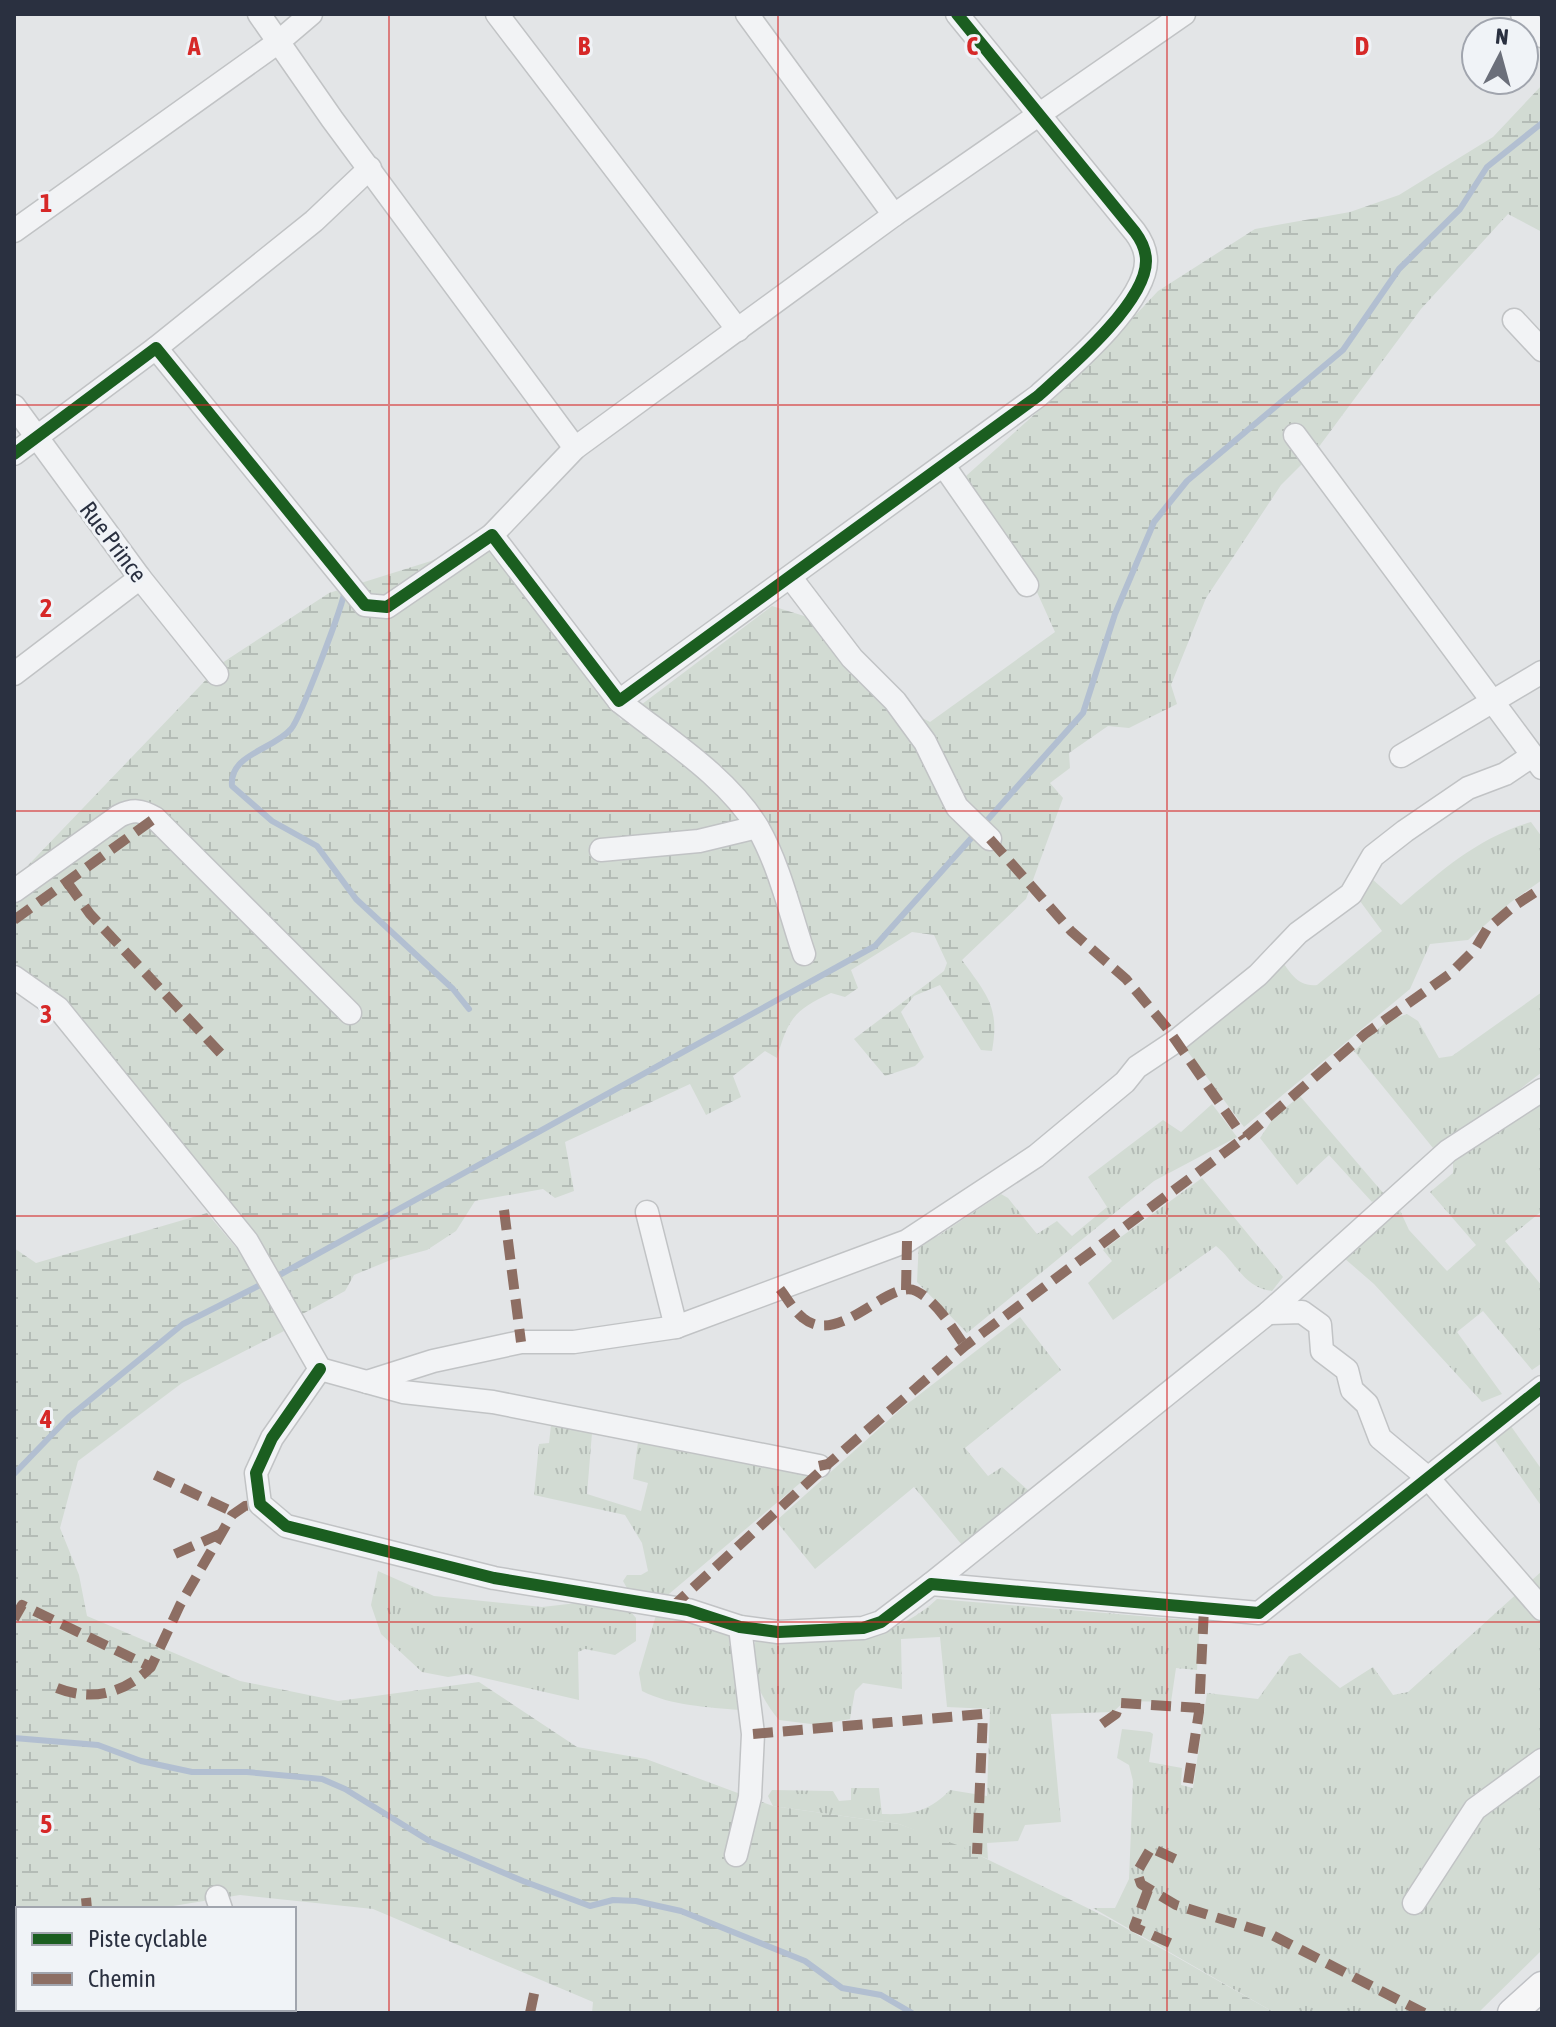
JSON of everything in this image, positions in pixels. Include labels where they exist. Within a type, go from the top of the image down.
[{"type":"main road","points":[[1512,2013],[1542,1986]]},
{"type":"street","points":[[259,14],[277,43],[575,448]]},
{"type":"street","points":[[14,231],[277,43],[311,14]]},
{"type":"street","points":[[497,14],[738,330]]},
{"type":"street","points":[[747,14],[894,215]]},
{"type":"street","points":[[619,701],[1038,396],[1093,347],[1142,278],[1146,262],[1143,244],[1135,232],[957,14]]},
{"type":"street","points":[[156,348],[365,605],[387,607],[492,535],[575,448],[894,215],[1184,14]]},
{"type":"street","points":[[1522,14],[1542,36]]},
{"type":"street","points":[[14,454],[156,348],[314,221],[370,168]]},
{"type":"street","points":[[1514,320],[1542,350]]},
{"type":"street","name":"Rue Prince","points":[[14,406],[140,578],[217,674]]},
{"type":"street","points":[[367,1382],[433,1361],[521,1342],[574,1342],[676,1327],[907,1241],[1036,1156],[1125,1082],[1137,1067],[1176,1041],[1258,975],[1298,933],[1351,894],[1373,856],[1468,788],[1537,762],[1295,435]]},
{"type":"street","points":[[944,466],[1027,585]]},
{"type":"street","points":[[492,535],[619,701],[713,777],[757,827],[773,859],[804,954]]},
{"type":"street","points":[[14,674],[140,578]]},
{"type":"street","points":[[791,578],[852,658],[895,701],[925,742],[957,807],[990,839]]},
{"type":"street","points":[[1401,756],[1542,672]]},
{"type":"street","points":[[14,891],[119,816],[129,811],[143,811],[155,818],[350,1013]]},
{"type":"street","points":[[601,850],[699,841],[757,827]]},
{"type":"street","points":[[14,977],[58,1008],[247,1241],[320,1369],[403,1392],[493,1402],[819,1466]]},
{"type":"street","points":[[320,1369],[272,1438],[256,1473],[260,1504],[286,1526],[494,1578],[688,1610],[740,1627],[805,1633],[863,1628],[881,1622],[931,1584],[1268,1313],[1448,1151],[1542,1090]]},
{"type":"street","points":[[647,1212],[676,1327]]},
{"type":"street","points":[[1268,1313],[1302,1312],[1320,1325],[1322,1351],[1347,1370],[1352,1390],[1367,1404],[1380,1438],[1428,1478],[1542,1609]]},
{"type":"street","points":[[931,1584],[1259,1613],[1542,1387]]},
{"type":"street","points":[[736,1855],[750,1797],[753,1734],[740,1627]]},
{"type":"street","points":[[1414,1903],[1475,1809],[1542,1760]]},
{"type":"green space","points":[[1542,85],[1542,232],[1508,214],[1421,309],[1318,448],[1281,485],[1206,598],[1171,685],[1177,704],[1129,728],[1108,726],[1069,753],[1070,768],[1050,783],[1063,798],[1026,899],[962,960],[993,1012],[992,1051],[981,1050],[940,985],[914,996],[901,1012],[924,1057],[915,1066],[885,1076],[854,1039],[944,971],[947,963],[934,935],[912,932],[851,970],[858,988],[845,997],[831,993],[808,1005],[794,1017],[777,1058],[765,1051],[733,1076],[741,1097],[706,1115],[690,1084],[565,1142],[574,1191],[555,1198],[543,1189],[475,1201],[456,1231],[427,1250],[393,1259],[354,1275],[345,1291],[295,1318],[247,1241],[14,961],[14,880],[222,663],[329,593],[431,561],[474,540],[490,551],[621,720],[772,606],[817,620],[870,691],[930,722],[1055,632],[1036,590],[966,476],[1085,369],[1158,291],[1255,229],[1350,212],[1399,195],[1493,137],[1532,96],[1540,96]]},
{"type":"green space","points":[[1531,822],[1542,837],[1542,880],[1511,902],[1468,940],[1430,944],[1410,989],[1244,1127],[1182,1044],[1279,957],[1299,981],[1317,985],[1382,931],[1357,897],[1371,878],[1401,905],[1477,846]]},
{"type":"green space","points":[[1542,992],[1542,1072],[1478,1122],[1433,1148],[1354,1051],[1387,1021],[1407,1014],[1418,1021],[1439,1058],[1452,1056]]},
{"type":"green space","points":[[1542,1094],[1542,1211],[1505,1241],[1542,1286],[1542,1363],[1532,1370],[1483,1311],[1457,1332],[1502,1394],[1482,1402],[1374,1284],[1344,1258],[1398,1206],[1409,1230],[1447,1271],[1476,1245],[1430,1192],[1453,1173],[1453,1159],[1500,1130]]},
{"type":"green space","points":[[1300,1096],[1384,1194],[1372,1202],[1329,1155],[1297,1185],[1260,1138],[1274,1117]]},
{"type":"green space","points":[[1212,1104],[1237,1137],[1154,1181],[967,1333],[917,1282],[919,1240],[938,1236],[1001,1194],[1008,1198],[1037,1234],[1057,1221],[1072,1236],[1107,1207],[1088,1177],[1163,1120],[1181,1132]]},
{"type":"green space","points":[[1202,1178],[1283,1277],[1272,1291],[1262,1289],[1247,1280],[1216,1246],[1113,1320],[1088,1283],[1112,1261],[1103,1250]]},
{"type":"green space","points":[[207,1213],[250,1264],[284,1331],[182,1383],[78,1461],[60,1528],[79,1575],[87,1616],[240,1681],[338,1701],[479,1682],[577,1747],[646,1759],[773,1806],[899,1824],[960,1846],[1106,1917],[1275,2013],[592,2013],[593,2002],[373,1909],[240,1895],[167,1907],[16,1907],[14,1939],[14,1248],[36,1263]]},
{"type":"green space","points":[[1020,1317],[1061,1370],[965,1448],[988,1476],[1002,1467],[1029,1491],[962,1545],[914,1487],[815,1569],[776,1521],[902,1408]]},
{"type":"green space","points":[[1508,1422],[1542,1470],[1542,1507],[1490,1433]]},
{"type":"green space","points":[[551,1425],[592,1433],[587,1494],[641,1511],[648,1483],[633,1479],[638,1442],[812,1473],[663,1599],[628,1590],[623,1581],[627,1575],[641,1575],[648,1571],[642,1543],[625,1515],[534,1495],[539,1444],[549,1443]]},
{"type":"green space","points":[[378,1571],[434,1596],[542,1607],[577,1603],[631,1612],[636,1618],[636,1641],[615,1655],[585,1649],[578,1652],[579,1700],[467,1674],[448,1677],[422,1672],[381,1634],[371,1605]]},
{"type":"green space","points":[[1542,1571],[1542,1950],[1478,2013],[1275,2013],[1093,1908],[1115,1908],[1129,1879],[1133,1781],[1129,1765],[1117,1758],[1122,1729],[1153,1734],[1149,1762],[1182,1768],[1181,1785],[1193,1788],[1207,1693],[1258,1699],[1289,1656],[1300,1653],[1340,1688],[1373,1667],[1393,1695],[1408,1692]]},
{"type":"green space","points":[[937,1599],[1200,1621],[1197,1670],[1176,1668],[1171,1702],[1125,1701],[1113,1712],[1051,1714],[1061,1822],[1025,1825],[1018,1841],[987,1843],[988,1859],[899,1824],[773,1806],[768,1796],[772,1790],[833,1791],[839,1801],[851,1800],[851,1788],[879,1788],[882,1814],[919,1811],[950,1790],[987,1796],[990,1709],[947,1707],[940,1637],[901,1639],[902,1689],[863,1683],[855,1691],[850,1719],[819,1725],[779,1720],[761,1693],[754,1672],[752,1661],[756,1640],[828,1641],[875,1634],[897,1626]]},
{"type":"green space","points":[[656,1615],[678,1616],[727,1630],[737,1665],[740,1710],[677,1703],[642,1691],[639,1673]]},
{"type":"waterway","points":[[274,1278],[875,946],[1083,713],[1115,614],[1154,522],[1187,481],[1343,350],[1399,269],[1460,209],[1487,167],[1542,123]]},
{"type":"waterway","points":[[345,589],[330,637],[296,721],[283,736],[237,767],[232,786],[272,821],[317,846],[356,899],[453,989],[469,1009]]},
{"type":"waterway","points":[[14,1474],[69,1417],[183,1324],[264,1283]]},
{"type":"waterway","points":[[14,1738],[98,1745],[141,1761],[192,1772],[247,1772],[322,1779],[345,1789],[431,1842],[523,1881],[590,1906],[613,1900],[636,1901],[681,1911],[805,1961],[842,1988],[881,1995],[912,2013]]},
{"type":"marked path","points":[[14,920],[155,818]]},
{"type":"marked path","points":[[990,839],[1071,931],[1126,979],[1167,1028],[1244,1138]]},
{"type":"marked path","points":[[67,882],[90,914],[226,1059]]},
{"type":"marked path","points":[[819,1466],[828,1464],[965,1346],[1244,1138],[1365,1034],[1451,973],[1475,949],[1487,929],[1542,888]]},
{"type":"marked path","points":[[504,1210],[521,1342]]},
{"type":"marked path","points":[[906,1290],[907,1241]]},
{"type":"marked path","points":[[780,1289],[803,1318],[817,1325],[832,1325],[847,1319],[892,1294],[916,1291],[937,1308],[965,1346]]},
{"type":"marked path","points":[[671,1608],[828,1464]]},
{"type":"marked path","points":[[155,1475],[235,1513]]},
{"type":"marked path","points":[[14,1619],[22,1605],[151,1667],[180,1605],[232,1515],[245,1506],[260,1504]]},
{"type":"marked path","points":[[175,1554],[220,1534]]},
{"type":"marked path","points":[[1188,1783],[1199,1712],[1204,1608]]},
{"type":"marked path","points":[[57,1688],[83,1694],[107,1692],[130,1683],[151,1667]]},
{"type":"marked path","points":[[1102,1724],[1116,1714],[1120,1703],[1200,1708]]},
{"type":"marked path","points":[[753,1734],[983,1714],[977,1854]]},
{"type":"marked path","points":[[1175,1859],[1151,1848],[1137,1872],[1141,1884],[1176,1905],[1270,1934],[1424,2013]]},
{"type":"marked path","points":[[1148,1890],[1134,1927],[1170,1943]]},
{"type":"marked path","points":[[86,1898],[87,1907]]},
{"type":"marked path","points":[[530,2013],[535,1989]]},
{"type":"cycle path","points":[[14,454],[156,348],[365,605],[387,607],[492,535],[619,701],[1038,396],[1120,315],[1143,278],[1146,257],[1137,235],[957,14]]},
{"type":"cycle path","points":[[320,1369],[272,1438],[256,1473],[260,1504],[286,1526],[494,1578],[688,1610],[740,1627],[778,1632],[863,1628],[881,1622],[931,1584],[1259,1613],[1542,1387]]}]
